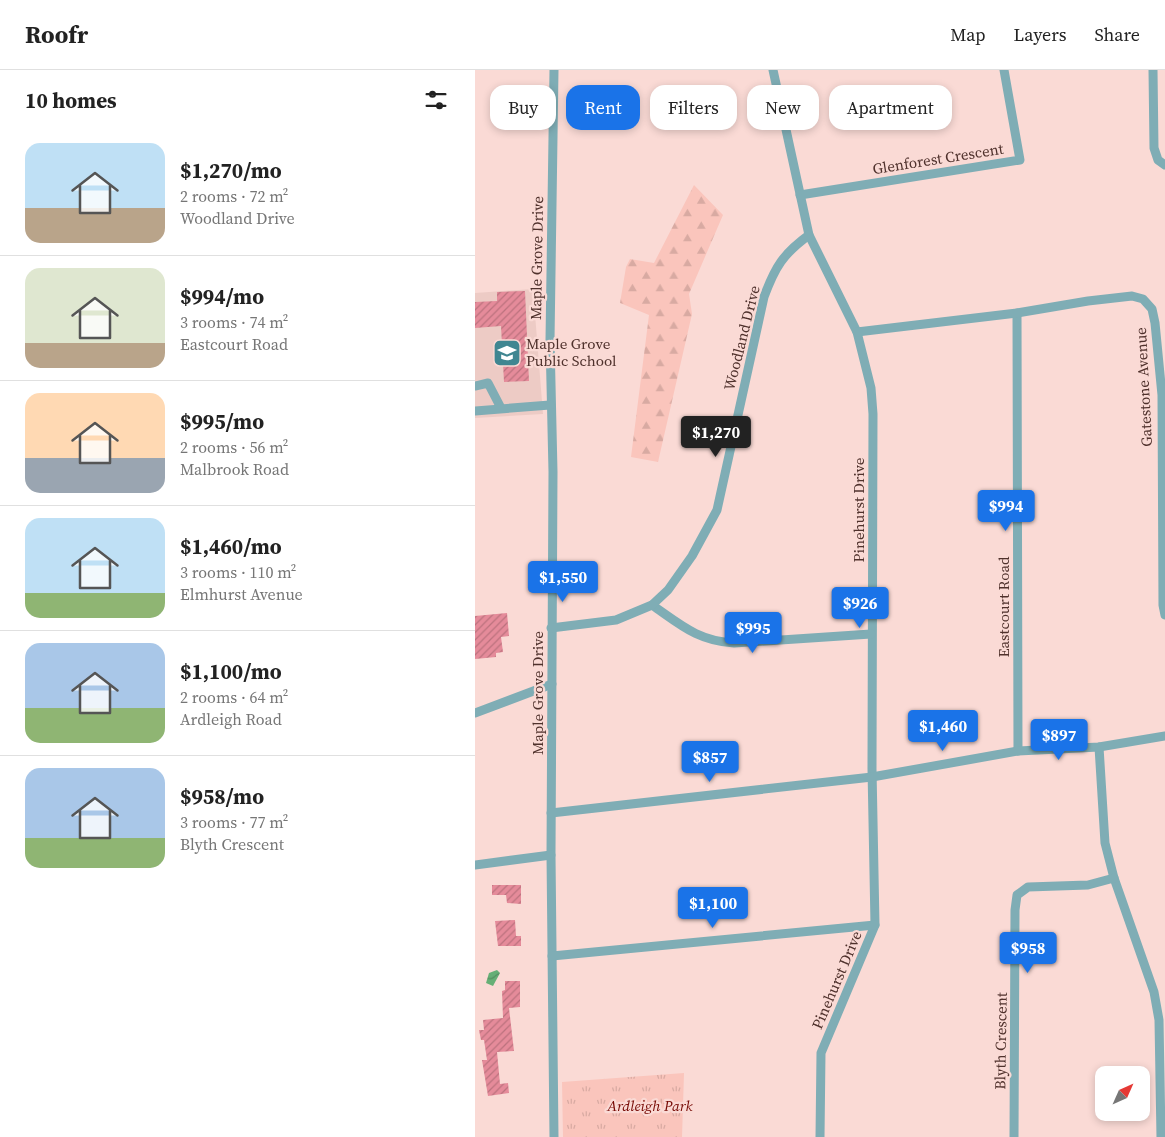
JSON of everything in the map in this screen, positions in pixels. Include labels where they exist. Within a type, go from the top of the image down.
[{"type":"street","name":"Maple Grove Drive","points":[[554,70],[550,405],[553,472],[551,855],[554,1137]]},
{"type":"street","name":"Pinehurst Drive","points":[[773,70],[809,235],[857,332],[871,388],[873,414],[871,634],[875,925],[821,1053],[820,1137]]},
{"type":"street","name":"Glenforest Crescent","points":[[800,195],[1020,160],[1004,70]]},
{"type":"street","points":[[1153,70],[1154,148],[1158,160],[1165,165]]},
{"type":"street","name":"Woodland Drive","points":[[551,628],[616,620],[652,605],[668,590],[692,556],[717,510],[764,297],[775,269],[789,250],[809,235]]},
{"type":"street","name":"Gatestone Avenue","points":[[857,332],[1017,313],[1131,296],[1143,299],[1152,309],[1155,323],[1162,395],[1163,605],[1165,615]]},
{"type":"street","name":"Eastcourt Road","points":[[1017,313],[1018,750]]},
{"type":"street","points":[[475,386],[488,383],[501,408]]},
{"type":"street","points":[[475,411],[550,405]]},
{"type":"street","points":[[652,605],[693,634],[715,642],[734,643],[871,634]]},
{"type":"street","points":[[475,713],[552,684]]},
{"type":"street","points":[[551,813],[872,777],[1018,750],[1099,747],[1165,736]]},
{"type":"street","points":[[1099,747],[1105,843],[1114,878],[1154,992],[1159,1020],[1161,1137]]},
{"type":"street","points":[[475,865],[551,855]]},
{"type":"street","name":"Blyth Crescent","points":[[1014,1137],[1015,910],[1017,895],[1028,887],[1088,885],[1114,878]]},
{"type":"street","points":[[552,956],[875,925]]},
{"type":"shaded area","name":"Maple Grove Public School","points":[[533,289],[543,414],[475,418],[475,293]]},
{"type":"green space","points":[[694,185],[723,215],[689,294],[692,314],[658,462],[631,457],[649,315],[620,303],[626,267],[630,259],[654,263]]},
{"type":"green space","name":"Ardleigh Park","points":[[684,1073],[682,1137],[563,1137],[562,1082]]},
{"type":"green space","points":[[652,1123],[658,1136],[656,1137],[624,1137]]},
{"type":"water","points":[[497,970],[500,973],[493,986],[486,983],[489,973]]},
{"type":"building","points":[[525,291],[529,381],[504,382],[501,326],[475,328],[475,302],[497,301],[497,292]]},
{"type":"building","points":[[507,613],[509,636],[501,637],[503,652],[496,653],[496,657],[475,659],[475,616]]},
{"type":"building","points":[[492,885],[521,885],[521,904],[507,903],[506,895],[492,895]]},
{"type":"building","points":[[515,920],[516,936],[521,936],[521,946],[498,946],[495,921]]},
{"type":"building","points":[[505,981],[520,981],[520,1007],[509,1008],[514,1051],[497,1052],[500,1084],[508,1083],[509,1093],[488,1096],[482,1060],[487,1060],[484,1040],[481,1040],[479,1030],[484,1030],[483,1020],[503,1018],[502,991],[505,990]]},
{"type":"place","name":"Maple Grove Public School","points":[[507,353]]}]
